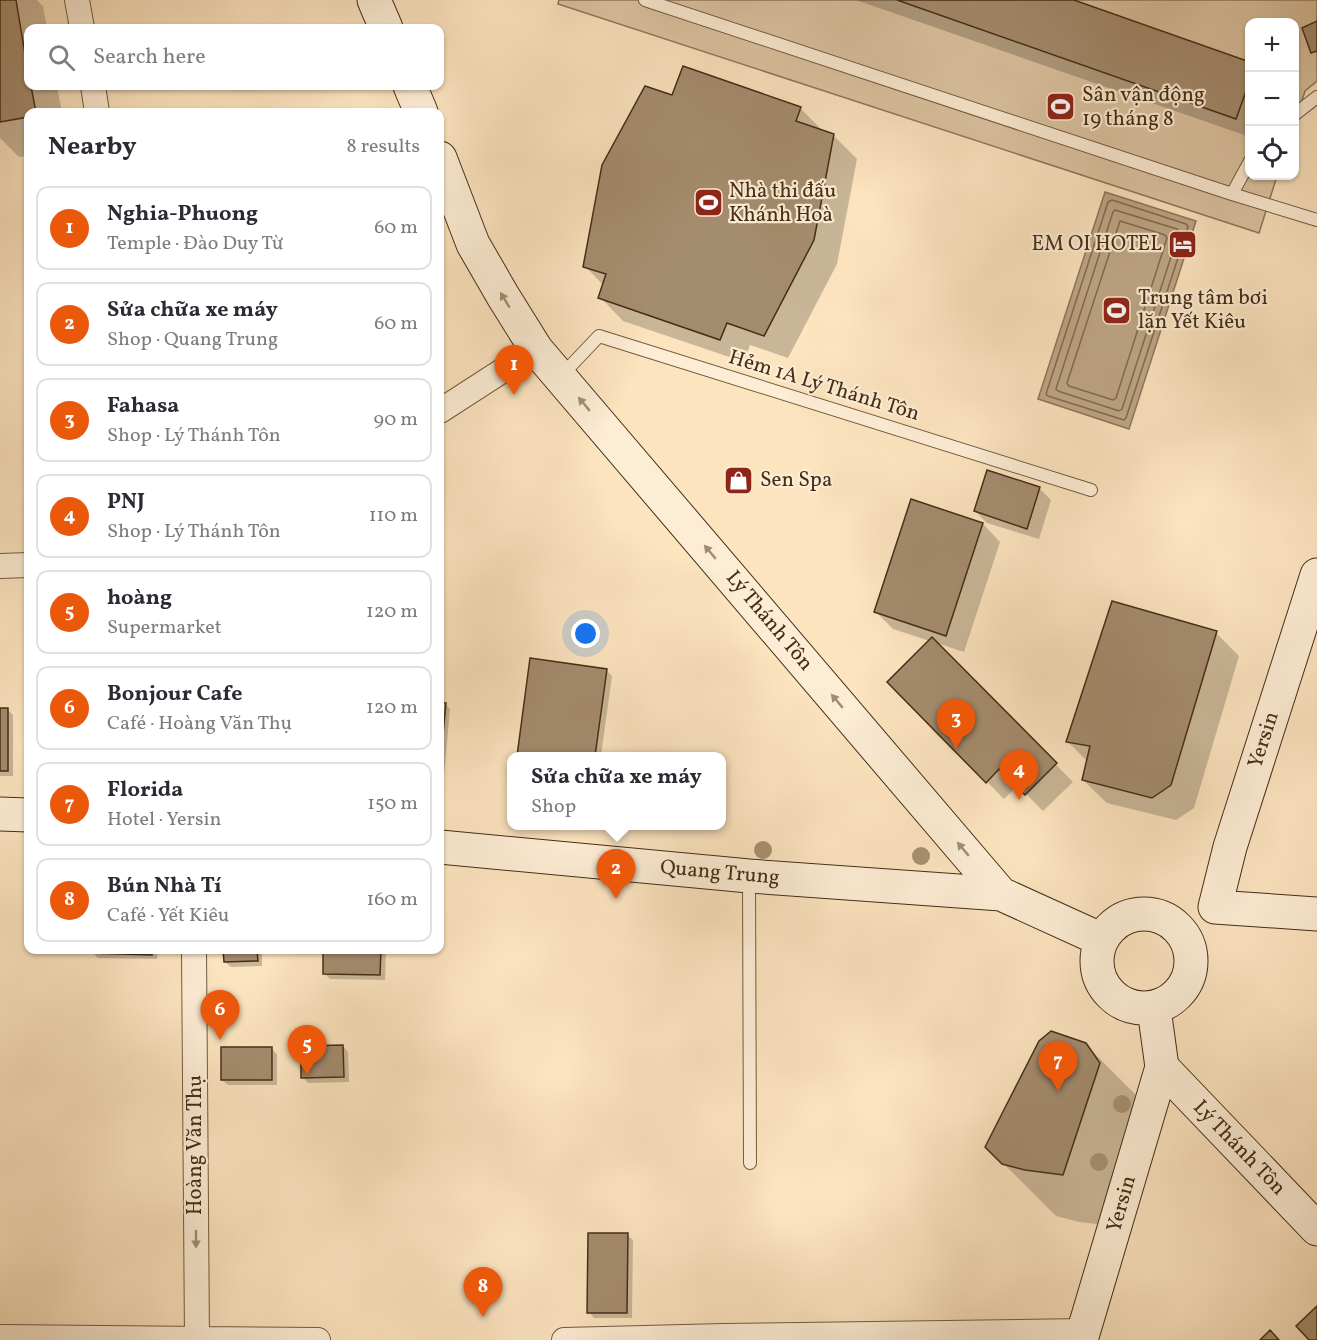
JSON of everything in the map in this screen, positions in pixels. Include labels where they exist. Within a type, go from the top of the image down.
[{"type":"street","points":[[77,0],[81,24]]},
{"type":"street","points":[[374,0],[384,24]]},
{"type":"street","points":[[94,90],[96,108]]},
{"type":"street","points":[[412,90],[419,108]]},
{"type":"street","name":"Lý Thánh Tôn","points":[[444,168],[473,244],[536,349],[1001,894]]},
{"type":"street","points":[[444,408],[536,349]]},
{"type":"street","points":[[0,566],[24,565]]},
{"type":"street","name":"Yersin","points":[[1215,907],[1230,847],[1317,575]]},
{"type":"street","points":[[0,814],[24,815]]},
{"type":"street","name":"Quang Trung","points":[[444,847],[749,876],[1001,894]]},
{"type":"street","points":[[1001,894],[1100,939]]},
{"type":"street","points":[[1181,929],[1215,907],[1317,914]]},
{"type":"street","points":[[1147,913],[1166,918],[1181,929],[1189,946],[1192,965],[1186,983],[1178,995],[1155,1009],[1123,1004],[1111,995],[1102,982],[1097,966],[1100,939],[1116,922],[1131,915],[1147,913]]},
{"type":"street","name":"Hoàng Văn Thụ","points":[[194,954],[197,1339]]},
{"type":"street","points":[[1155,1009],[1162,1067]]},
{"type":"street","name":"Lý Thánh Tôn","points":[[1162,1067],[1317,1229]]},
{"type":"street","name":"Yersin","points":[[1083,1335],[1162,1067]]},
{"type":"street","points":[[564,1340],[1083,1335]]},
{"type":"street","points":[[0,1337],[318,1340]]},
{"type":"lane","points":[[645,0],[665,3],[1232,194],[1317,220]]},
{"type":"lane","points":[[1299,111],[1317,97]]},
{"type":"lane","points":[[1232,194],[1245,170]]},
{"type":"lane","name":"Hẻm 1A Lý Thánh Tôn","points":[[561,376],[599,336],[1091,490]]},
{"type":"lane","points":[[749,876],[750,1163]]},
{"type":"shaded area","name":"Sân vận động 19 tháng 8","points":[[559,0],[1317,0],[1317,81],[1305,91],[1299,110],[1299,18],[1245,18],[1245,180],[1276,180],[1259,233],[558,4]]},
{"type":"water","name":"Trung tâm bơi lặn Yết Kiêu","points":[[1105,192],[1196,221],[1129,429],[1038,399]]},
{"type":"building","points":[[0,0],[16,0],[24,48],[24,90],[32,90],[35,108],[24,108],[24,118],[0,122]]},
{"type":"building","points":[[897,0],[1074,0],[1245,60],[1245,94],[1236,119]]},
{"type":"building","points":[[1317,21],[1317,51],[1311,53],[1302,28]]},
{"type":"building","name":"Nhà thi đấu Khánh Hoà","points":[[683,66],[801,107],[796,121],[834,134],[814,240],[764,336],[727,323],[720,340],[598,298],[606,274],[583,267],[602,165],[645,86],[672,95]]},
{"type":"building","points":[[987,470],[1040,487],[1027,529],[974,511]]},
{"type":"building","points":[[911,499],[983,523],[946,636],[874,612]]},
{"type":"building","points":[[1112,601],[1217,631],[1171,785],[1152,798],[1082,780],[1090,746],[1066,742]]},
{"type":"building","points":[[932,637],[1057,763],[1025,795],[999,769],[986,783],[887,682]]},
{"type":"building","points":[[530,658],[607,669],[596,752],[518,752]]},
{"type":"building","points":[[0,708],[8,708],[8,771],[0,771]]},
{"type":"building","points":[[223,954],[257,954],[258,961],[224,962]]},
{"type":"building","points":[[323,954],[381,954],[380,975],[323,974]]},
{"type":"building","points":[[1051,1031],[1086,1043],[1100,1063],[1063,1175],[1025,1170],[1002,1164],[985,1147],[1039,1041]]},
{"type":"building","points":[[343,1045],[344,1077],[301,1078],[301,1046]]},
{"type":"building","points":[[221,1047],[272,1047],[272,1080],[221,1080]]},
{"type":"building","points":[[588,1233],[628,1233],[627,1313],[587,1313]]},
{"type":"building","points":[[1317,1306],[1317,1340],[1309,1340],[1296,1326]]},
{"type":"building","points":[[1270,1330],[1279,1340],[1260,1340]]},
{"type":"place","name":"Sân vận động 19 tháng 8","points":[[1061,107]]},
{"type":"place","name":"Nhà thi đấu Khánh Hoà","points":[[708,203]]},
{"type":"place","name":"EM OI HOTEL","points":[[1183,244]]},
{"type":"place","name":"Trung tâm bơi lặn Yết Kiêu","points":[[1117,310]]},
{"type":"place","name":"Nghia-Phuong","points":[[514,395]]},
{"type":"place","name":"Sen Spa","points":[[739,480]]},
{"type":"place","name":"Fahasa","points":[[956,749]]},
{"type":"place","name":"PNJ","points":[[1019,800]]},
{"type":"place","name":"Sửa chữa xe máy","points":[[616,899]]},
{"type":"place","name":"Bonjour Cafe","points":[[220,1040]]},
{"type":"place","name":"hoàng","points":[[307,1075]]},
{"type":"place","name":"Florida","points":[[1058,1091]]},
{"type":"place","name":"Bún Nhà Tí","points":[[483,1317]]}]
